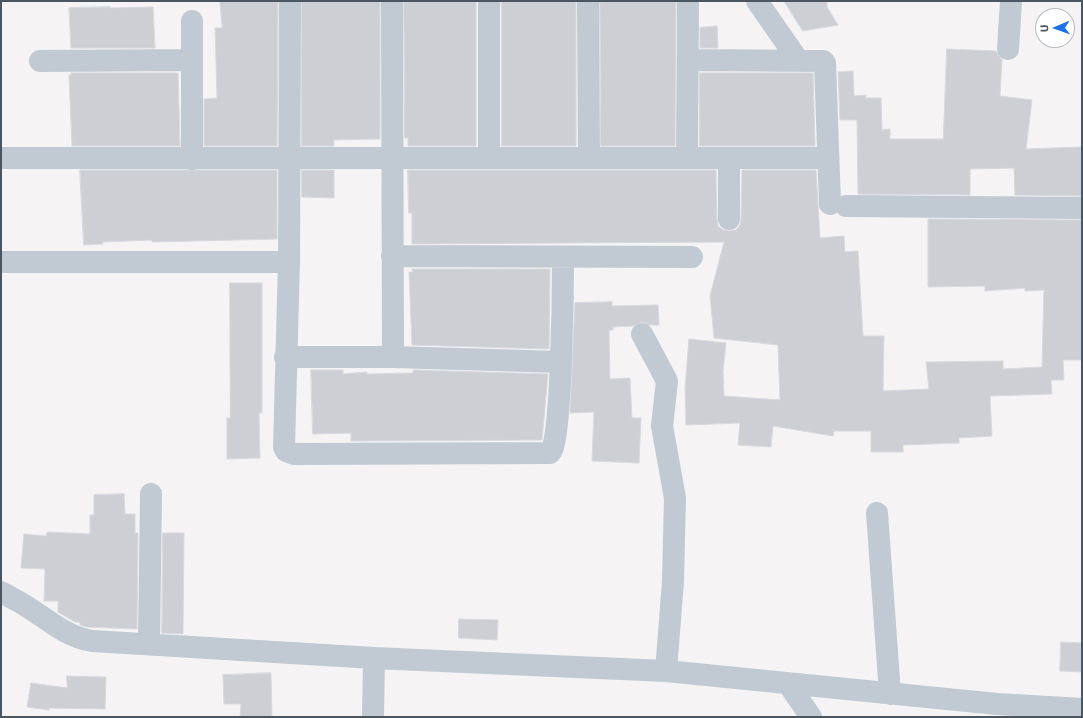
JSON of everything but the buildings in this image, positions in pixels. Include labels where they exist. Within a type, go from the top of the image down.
[{"type":"street","points":[[290,1],[289,262],[285,357],[284,447],[286,451],[294,454],[550,453],[554,445],[560,362],[564,257]]},
{"type":"street","points":[[392,1],[391,158],[393,357]]},
{"type":"street","points":[[489,1],[489,158]]},
{"type":"street","points":[[588,1],[589,158]]},
{"type":"street","points":[[687,158],[688,1]]},
{"type":"street","points":[[757,1],[798,60]]},
{"type":"street","points":[[1008,49],[1011,1]]},
{"type":"street","points":[[192,21],[192,159]]},
{"type":"street","points":[[40,61],[192,60]]},
{"type":"street","points":[[688,60],[823,61],[827,66],[828,158],[838,205],[1082,208]]},
{"type":"street","points":[[1,158],[828,158]]},
{"type":"street","points":[[729,159],[729,219]]},
{"type":"street","points":[[392,256],[692,257]]},
{"type":"street","points":[[1,262],[289,262]]},
{"type":"street","points":[[642,334],[667,381],[662,426],[675,498],[673,581],[666,671]]},
{"type":"street","points":[[285,357],[393,357],[560,362]]},
{"type":"street","points":[[149,644],[151,494]]},
{"type":"street","points":[[877,513],[890,694]]},
{"type":"street","points":[[1,592],[29,608],[66,633],[82,639],[374,658],[666,671],[789,685],[996,704],[1082,709]]},
{"type":"street","points":[[374,658],[374,717]]},
{"type":"street","points":[[789,685],[811,717]]}]
